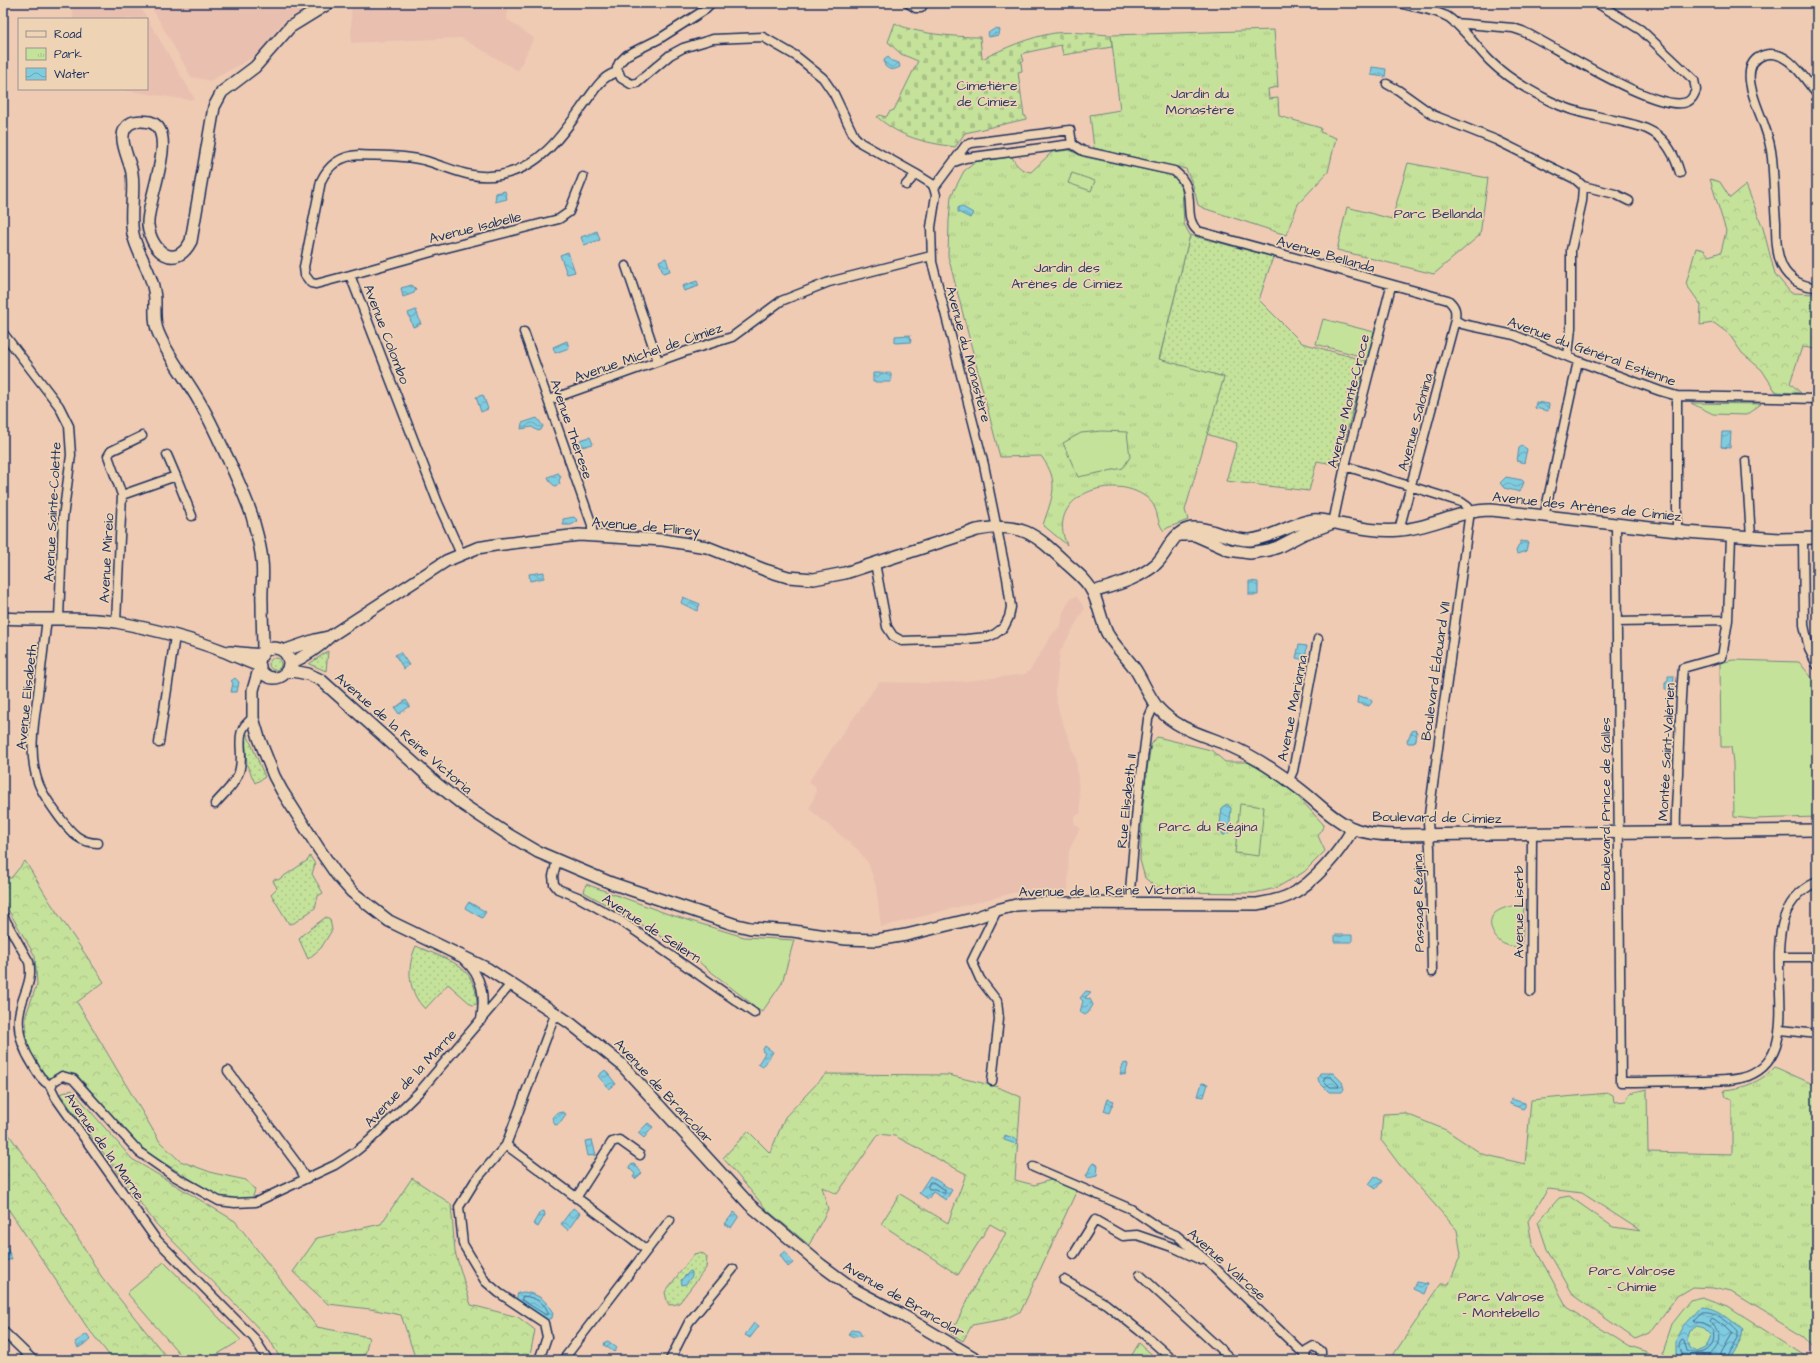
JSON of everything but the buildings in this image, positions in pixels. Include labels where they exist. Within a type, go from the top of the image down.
[{"type":"street","name":"Avenue de Brancolar","points":[[329,3],[290,27],[255,67],[229,85],[218,97],[214,107],[192,241],[183,254],[167,256],[161,253],[155,247],[148,227],[151,197],[164,146],[161,132],[156,125],[141,121],[131,124],[126,129],[123,137],[132,176],[130,216],[133,235],[137,248],[152,280],[156,299],[155,317],[157,329],[172,358],[200,403],[246,500],[261,551],[263,574],[262,658],[253,690],[253,718],[259,738],[282,792],[344,884],[368,906],[389,921],[488,969],[556,1012],[586,1034],[621,1064],[750,1205],[820,1265],[855,1290],[978,1360]]},
{"type":"street","points":[[711,3],[703,11],[659,39],[622,59],[619,63],[618,72],[621,78],[626,82],[636,83],[642,80],[666,58],[683,48],[700,42],[727,37],[763,37],[796,56],[823,78],[834,94],[854,136],[861,143],[916,174],[932,184],[934,188],[966,145],[984,140],[1070,130],[1072,144],[965,158],[954,162]]},
{"type":"street","points":[[908,3],[916,8],[921,8],[924,3]]},
{"type":"street","points":[[1398,3],[1440,13],[1454,23],[1491,62],[1514,81],[1527,89],[1563,106],[1596,116],[1640,125],[1654,133],[1662,140],[1672,153],[1680,173]]},
{"type":"street","points":[[1454,23],[1513,28],[1522,31],[1585,67],[1656,99],[1682,103],[1692,98],[1696,90],[1694,80],[1640,30],[1597,3]]},
{"type":"street","points":[[1817,94],[1790,61],[1782,56],[1771,54],[1761,56],[1754,62],[1751,69],[1750,84],[1765,128],[1772,157],[1776,233],[1780,261],[1785,272],[1792,279],[1806,286],[1817,287]]},
{"type":"street","name":"Avenue Colombo","points":[[461,554],[438,503],[350,275],[316,284],[311,283],[305,275],[304,267],[318,190],[326,170],[332,164],[350,156],[399,157],[423,160],[468,176],[491,176],[531,164],[540,157],[562,134],[599,84],[607,76],[618,72]]},
{"type":"street","points":[[1387,84],[1433,115],[1496,140],[1575,179],[1583,186],[1615,194],[1629,201]]},
{"type":"street","name":"Avenue Bellanda","points":[[1072,144],[1083,151],[1174,171],[1182,177],[1186,185],[1191,210],[1190,218],[1192,226],[1198,231],[1391,286],[1448,300],[1456,310],[1455,320]]},
{"type":"street","points":[[906,185],[916,174]]},
{"type":"street","name":"Avenue Isabelle","points":[[350,275],[446,248],[559,219],[569,212],[583,177]]},
{"type":"street","points":[[1568,356],[1571,328],[1571,250],[1582,202],[1583,186]]},
{"type":"street","name":"Avenue du Monastère","points":[[875,563],[887,627],[893,636],[902,641],[966,640],[988,637],[1004,627],[1009,617],[1011,607],[1007,578],[978,441],[935,277],[931,256],[931,227],[936,195],[934,188]]},
{"type":"street","name":"Avenue Michel de Cimiez","points":[[549,400],[658,361],[732,337],[781,302],[829,282],[931,256]]},
{"type":"street","points":[[626,266],[658,361]]},
{"type":"street","name":"Avenue Monte-Croce","points":[[1334,523],[1345,466],[1391,286]]},
{"type":"street","name":"Avenue du Général Estienne","points":[[1455,320],[1462,324],[1514,335],[1578,361],[1677,396],[1817,399]]},
{"type":"street","name":"Avenue Salonina","points":[[1399,530],[1455,320]]},
{"type":"street","name":"Avenue Therese","points":[[524,332],[592,525],[592,536]]},
{"type":"street","name":"Avenue Sainte-Colette","points":[[3,333],[59,406],[69,426],[71,455],[63,518],[59,618]]},
{"type":"street","points":[[1544,517],[1578,361]]},
{"type":"street","points":[[1677,396],[1677,532]]},
{"type":"street","name":"Avenue Mireio","points":[[116,622],[122,495],[108,456],[111,450],[142,436]]},
{"type":"street","points":[[167,455],[192,516]]},
{"type":"street","points":[[1746,461],[1751,537]]},
{"type":"street","points":[[1345,466],[1461,502],[1468,506],[1470,512]]},
{"type":"street","name":"Avenue Mireio","points":[[122,495],[176,476]]},
{"type":"street","name":"Avenue des Arènes de Cimiez","points":[[1093,592],[1129,579],[1151,568],[1163,557],[1182,531],[1197,527],[1223,536],[1249,540],[1274,535],[1304,522],[1315,520],[1368,529],[1399,530],[1420,527],[1470,512],[1491,510],[1616,526],[1677,532],[1751,537],[1803,539],[1817,538]]},
{"type":"street","name":"Boulevard Édouard VII","points":[[1429,834],[1428,822],[1433,781],[1470,512]]},
{"type":"street","name":"Avenue de Flirey","points":[[289,667],[318,647],[329,637],[427,572],[446,561],[477,548],[551,537],[592,536],[663,540],[707,547],[775,574],[800,579],[814,579],[829,577],[977,530],[996,526]]},
{"type":"street","name":"Boulevard de Cimiez","points":[[996,526],[1019,529],[1042,541],[1084,579],[1093,592],[1108,633],[1136,670],[1157,706],[1176,724],[1234,748],[1289,780],[1330,814],[1353,828],[1383,835],[1817,830]]},
{"type":"street","name":"Boulevard Prince de Galles","points":[[1616,526],[1621,1082],[1731,1080],[1747,1076],[1757,1071],[1771,1059],[1777,1046],[1781,1030]]},
{"type":"street","name":"Montée Saint-Valérien","points":[[1676,832],[1675,810],[1683,668],[1722,657],[1728,620],[1731,536]]},
{"type":"street","points":[[1803,539],[1804,625],[1809,649],[1817,665]]},
{"type":"street","points":[[3,618],[59,618],[116,622],[175,636],[224,651],[246,662],[262,658],[270,649],[281,650]]},
{"type":"street","name":"Avenue Elisabeth","points":[[47,618],[32,754],[38,782],[51,806],[70,831],[78,838],[89,843],[98,842]]},
{"type":"street","points":[[1617,622],[1728,620]]},
{"type":"street","points":[[262,622],[281,650],[288,657],[289,667],[284,675],[278,678],[268,677],[262,672],[262,658]]},
{"type":"street","points":[[159,743],[175,636]]},
{"type":"street","name":"Avenue de Flirey","points":[[281,650],[329,637]]},
{"type":"street","name":"Avenue Marianna","points":[[1289,780],[1293,771],[1318,639]]},
{"type":"street","name":"Avenue de la Reine Victoria","points":[[289,667],[320,680],[408,759],[462,804],[538,852],[611,883],[733,924],[756,928],[793,931],[846,939],[876,940],[891,938],[972,919],[997,910],[1042,903],[1257,904],[1289,895],[1301,887],[1340,849],[1353,828]]},
{"type":"street","name":"Avenue de Brancolar","points":[[253,705],[260,689],[268,677]]},
{"type":"street","name":"Rue Elisabeth II","points":[[1129,903],[1137,807],[1148,719],[1152,710],[1157,706]]},
{"type":"street","points":[[215,804],[234,783],[241,760],[241,730],[244,724],[253,718]]},
{"type":"street","name":"Avenue Liserb","points":[[1531,992],[1532,833]]},
{"type":"street","name":"Passage Régina","points":[[1429,834],[1432,972]]},
{"type":"street","name":"Avenue de Seilern","points":[[557,860],[553,876],[554,884],[558,889],[578,897],[621,921],[754,1013]]},
{"type":"street","points":[[1817,882],[1801,892],[1785,915],[1780,936],[1781,1030],[1817,1034]]},
{"type":"street","points":[[992,1081],[999,1019],[997,1001],[980,979],[972,960],[997,910]]},
{"type":"street","points":[[3,916],[31,969],[28,986],[20,1007],[19,1017],[21,1040],[28,1058],[42,1080],[51,1086]]},
{"type":"street","points":[[457,954],[471,966],[481,982],[483,1006],[481,1020]]},
{"type":"street","points":[[1780,957],[1817,957]]},
{"type":"street","name":"Avenue de la Marne","points":[[268,1360],[254,1338],[155,1238],[56,1098],[51,1086],[55,1080],[62,1076],[73,1079],[139,1152],[172,1175],[219,1201],[235,1203],[256,1202],[344,1160],[370,1140],[420,1091],[512,984]]},
{"type":"street","points":[[539,1360],[547,1337],[544,1323],[499,1293],[485,1281],[463,1244],[459,1207],[475,1181],[506,1145],[556,1012]]},
{"type":"street","points":[[228,1071],[298,1165],[305,1178]]},
{"type":"street","points":[[576,1198],[612,1142],[619,1140],[640,1155]]},
{"type":"street","points":[[506,1145],[647,1250]]},
{"type":"street","name":"Avenue Valrose","points":[[1033,1167],[1131,1209],[1159,1228],[1176,1235],[1212,1264],[1305,1358],[1309,1348],[1317,1347],[1322,1353],[1321,1360]]},
{"type":"street","points":[[563,1360],[670,1220]]},
{"type":"street","points":[[1074,1254],[1095,1220],[1123,1236],[1137,1235],[1175,1248],[1212,1264]]},
{"type":"street","points":[[670,1360],[689,1322],[733,1269]]},
{"type":"street","points":[[1140,1275],[1232,1360]]},
{"type":"street","points":[[1064,1280],[1106,1304],[1173,1360]]},
{"type":"street","points":[[3,1332],[33,1360]]},
{"type":"shaded area","points":[[72,3],[138,3],[147,18],[73,18]]},
{"type":"shaded area","points":[[149,3],[314,3],[283,22],[256,56],[210,81],[191,77]]},
{"type":"shaded area","points":[[351,3],[530,3],[530,6],[509,6],[507,19],[534,38],[518,71],[461,38],[351,43]]},
{"type":"shaded area","points":[[148,20],[195,99],[189,100],[121,90],[148,90]]},
{"type":"shaded area","points":[[1076,596],[1085,608],[1060,652],[1055,694],[1060,715],[1076,757],[1081,813],[1074,817],[1075,824],[1080,828],[1069,851],[1068,892],[1017,892],[881,927],[876,887],[868,863],[858,850],[809,809],[816,792],[815,787],[808,782],[879,682],[933,683],[1025,674],[1030,670],[1052,634],[1061,625],[1063,612],[1070,599]]},
{"type":"shaded area","points":[[1340,1351],[1357,1360],[1332,1360]]},
{"type":"green space","name":"Cimetière de Cimiez","points":[[895,23],[903,27],[924,32],[980,37],[982,59],[1027,40],[1062,32],[1111,35],[1112,47],[1063,55],[1061,45],[1024,53],[1022,55],[1024,61],[1021,62],[1022,71],[1018,72],[1024,116],[1026,116],[1026,119],[965,133],[955,147],[913,138],[895,130],[877,117],[880,115],[885,117],[889,112],[894,110],[918,61],[901,54],[888,42]]},
{"type":"green space","name":"Jardin du Monastère","points":[[1274,30],[1278,87],[1268,89],[1269,99],[1278,98],[1279,116],[1321,128],[1320,132],[1336,138],[1328,172],[1298,204],[1286,235],[1203,208],[1198,205],[1193,185],[1186,169],[1094,148],[1090,115],[1120,110],[1111,35]]},
{"type":"green space","name":"Jardin des Arènes de Cimiez","points":[[1069,150],[1085,157],[1175,176],[1182,190],[1184,224],[1190,235],[1159,359],[1224,377],[1185,510],[1188,520],[1167,528],[1164,531],[1159,522],[1155,508],[1149,499],[1143,495],[1129,489],[1113,487],[1098,489],[1084,494],[1072,503],[1065,514],[1063,528],[1067,545],[1043,525],[1052,498],[1053,482],[1047,465],[1041,456],[1000,457],[948,256],[951,196],[964,171],[977,161],[1012,157],[1019,167],[1031,172],[1052,152]]},
{"type":"green space","name":"Parc Bellanda","points":[[1408,163],[1488,178],[1480,235],[1434,274],[1337,250],[1347,207],[1392,219]]},
{"type":"green space","points":[[1072,173],[1095,181],[1091,191],[1068,183]]},
{"type":"green space","points":[[1710,179],[1720,182],[1730,198],[1746,185],[1763,228],[1775,274],[1791,293],[1817,294],[1817,349],[1802,347],[1790,383],[1801,393],[1776,392],[1762,370],[1742,353],[1729,334],[1714,323],[1700,325],[1701,305],[1686,284],[1696,248],[1704,250],[1709,256],[1721,252],[1726,231]]},
{"type":"green space","points":[[1190,235],[1273,257],[1259,300],[1302,343],[1366,361],[1338,465],[1317,461],[1309,491],[1226,481],[1237,443],[1206,434],[1224,377],[1159,360]]},
{"type":"green space","points":[[1323,319],[1374,332],[1367,358],[1316,344]]},
{"type":"green space","points":[[1691,403],[1761,404],[1746,415],[1713,414]]},
{"type":"green space","points":[[1102,431],[1127,432],[1130,457],[1123,468],[1078,477],[1063,443],[1081,433]]},
{"type":"green space","points":[[1294,530],[1296,534],[1280,541],[1258,547],[1232,547],[1233,542]]},
{"type":"green space","points":[[328,651],[326,671],[309,664]]},
{"type":"green space","points":[[273,658],[277,658],[281,664],[277,670],[273,670],[269,666],[269,662]]},
{"type":"green space","points":[[1733,660],[1799,662],[1817,684],[1817,817],[1753,819],[1734,817],[1733,763],[1731,747],[1721,747],[1720,663]]},
{"type":"green space","points":[[245,734],[247,734],[265,777],[255,783],[247,765]]},
{"type":"green space","name":"Parc du Régina","points":[[1157,737],[1211,750],[1225,762],[1250,762],[1288,786],[1324,825],[1318,836],[1325,851],[1304,872],[1276,888],[1254,893],[1162,892],[1145,878],[1140,860],[1144,788],[1151,745]]},
{"type":"green space","points":[[1240,804],[1264,807],[1259,856],[1235,853]]},
{"type":"green space","points":[[310,856],[315,864],[312,874],[323,893],[318,896],[315,908],[294,923],[289,924],[271,894],[277,888],[273,881],[274,879],[278,880],[308,860]]},
{"type":"green space","points":[[25,861],[50,902],[104,982],[77,1002],[160,1142],[180,1161],[213,1173],[246,1180],[255,1190],[251,1202],[220,1197],[141,1149],[78,1076],[62,1072],[45,1080],[27,1050],[26,1015],[37,984],[35,956],[3,901],[3,877],[11,878]]},
{"type":"green space","points":[[586,884],[668,914],[744,937],[794,940],[782,983],[762,1012],[695,959],[646,927],[584,892]]},
{"type":"green space","points":[[1524,903],[1522,948],[1506,945],[1500,942],[1492,930],[1492,917],[1501,909]]},
{"type":"green space","points":[[326,917],[330,919],[332,930],[321,948],[308,959],[299,939],[302,935]]},
{"type":"green space","points":[[416,946],[458,965],[471,980],[475,991],[477,1004],[472,1005],[448,984],[425,1009],[415,995],[410,979],[411,963]]},
{"type":"green space","points":[[1775,1067],[1817,1086],[1817,1350],[1805,1337],[1731,1292],[1714,1288],[1692,1287],[1677,1296],[1650,1333],[1635,1339],[1574,1296],[1547,1249],[1538,1222],[1559,1198],[1569,1196],[1613,1227],[1641,1231],[1582,1193],[1548,1189],[1528,1221],[1532,1243],[1567,1307],[1630,1347],[1648,1353],[1657,1360],[1394,1360],[1394,1354],[1441,1284],[1449,1284],[1461,1254],[1457,1230],[1399,1164],[1381,1140],[1383,1114],[1404,1113],[1446,1130],[1482,1154],[1525,1164],[1531,1100],[1609,1093],[1613,1095],[1614,1102],[1626,1101],[1630,1093],[1647,1089],[1648,1152],[1732,1154],[1732,1099],[1726,1097],[1724,1090],[1746,1086],[1764,1077]]},
{"type":"green space","points":[[826,1074],[948,1075],[995,1086],[1021,1097],[1015,1180],[1034,1185],[1051,1180],[1077,1190],[1021,1311],[1005,1319],[972,1325],[963,1341],[951,1334],[975,1285],[1006,1233],[990,1224],[958,1275],[881,1224],[900,1194],[948,1223],[966,1174],[895,1136],[879,1134],[837,1194],[822,1187],[828,1209],[809,1245],[767,1210],[723,1158],[748,1131],[770,1153],[785,1117]]},
{"type":"green space","points":[[72,1090],[132,1159],[235,1221],[317,1327],[369,1337],[364,1360],[281,1360],[271,1342],[156,1224],[60,1094]]},
{"type":"green space","points":[[3,1126],[59,1206],[101,1276],[169,1360],[113,1360],[87,1327],[3,1201]]},
{"type":"green space","points":[[412,1178],[451,1204],[455,1252],[471,1305],[518,1317],[535,1330],[529,1360],[416,1360],[401,1315],[370,1309],[328,1304],[293,1272],[317,1238],[381,1224]]},
{"type":"green space","points":[[694,1254],[704,1254],[707,1257],[706,1268],[680,1302],[669,1305],[665,1292]]},
{"type":"green space","points":[[164,1262],[241,1340],[208,1360],[185,1360],[127,1293]]},
{"type":"green space","points":[[1703,1297],[1728,1306],[1812,1360],[1666,1360],[1662,1351],[1671,1324],[1690,1300]]},
{"type":"green space","points":[[1139,1343],[1158,1360],[1129,1360]]},
{"type":"water","points":[[996,28],[1000,30],[999,35],[989,37],[988,33]]},
{"type":"water","points":[[888,57],[892,61],[899,63],[900,67],[892,70],[887,68],[884,60]]},
{"type":"water","points":[[1372,67],[1386,69],[1385,77],[1371,75]]},
{"type":"water","points":[[505,191],[507,199],[495,202],[496,193]]},
{"type":"water","points":[[961,206],[973,213],[970,218],[958,212],[958,208]]},
{"type":"water","points":[[597,231],[600,240],[584,245],[581,237]]},
{"type":"water","points":[[568,252],[575,272],[567,274],[560,255]]},
{"type":"water","points":[[666,258],[670,271],[663,273],[659,261]]},
{"type":"water","points":[[697,281],[699,286],[684,291],[682,286]]},
{"type":"water","points":[[412,285],[416,289],[414,293],[403,297],[401,288]]},
{"type":"water","points":[[416,310],[421,324],[413,327],[408,313]]},
{"type":"water","points":[[910,335],[911,342],[895,343],[895,336]]},
{"type":"water","points":[[567,341],[569,348],[555,353],[553,347]]},
{"type":"water","points":[[873,373],[891,373],[891,382],[873,382]]},
{"type":"water","points":[[483,395],[488,409],[481,412],[476,397]]},
{"type":"water","points":[[1536,402],[1549,404],[1548,411],[1535,408]]},
{"type":"water","points":[[537,418],[543,426],[541,430],[538,431],[532,427],[521,429],[522,423]]},
{"type":"water","points":[[1722,432],[1731,432],[1730,448],[1721,447]]},
{"type":"water","points":[[590,437],[593,444],[582,447],[580,440]]},
{"type":"water","points":[[1522,446],[1527,449],[1524,463],[1517,461],[1519,448]]},
{"type":"water","points":[[558,473],[561,476],[559,481],[560,484],[555,486],[550,482],[548,477]]},
{"type":"water","points":[[1506,477],[1522,480],[1524,482],[1520,492],[1504,488],[1500,483]]},
{"type":"water","points":[[574,517],[578,521],[571,525],[563,525],[563,519]]},
{"type":"water","points":[[1521,541],[1528,542],[1526,551],[1517,554],[1516,551]]},
{"type":"water","points":[[544,572],[544,578],[530,581],[529,574]]},
{"type":"water","points":[[1249,581],[1258,582],[1258,595],[1249,595]]},
{"type":"water","points":[[683,597],[700,604],[697,611],[681,603]]},
{"type":"water","points":[[1299,645],[1307,646],[1305,660],[1296,658]]},
{"type":"water","points":[[400,652],[409,665],[404,669],[395,655]]},
{"type":"water","points":[[1668,676],[1674,676],[1673,689],[1665,689],[1665,682],[1668,680]]},
{"type":"water","points":[[235,678],[239,682],[237,692],[231,692],[233,683],[231,681]]},
{"type":"water","points":[[1358,696],[1371,699],[1372,702],[1369,706],[1357,703]]},
{"type":"water","points":[[406,700],[410,706],[399,714],[395,708]]},
{"type":"water","points":[[1415,730],[1417,732],[1416,740],[1414,743],[1408,743],[1407,741],[1412,731]]},
{"type":"water","points":[[1227,804],[1231,808],[1229,833],[1226,832],[1225,835],[1223,835],[1222,832],[1219,832],[1222,807]]},
{"type":"water","points":[[469,902],[486,912],[482,918],[465,908]]},
{"type":"water","points":[[1335,935],[1352,935],[1352,942],[1335,942]]},
{"type":"water","points":[[1086,991],[1091,992],[1085,998],[1090,999],[1093,1005],[1085,1015],[1080,1012],[1083,1001],[1080,998]]},
{"type":"water","points":[[765,1046],[773,1052],[763,1067],[758,1064],[765,1053],[762,1051]]},
{"type":"water","points":[[1127,1063],[1128,1065],[1125,1075],[1120,1074],[1123,1064]]},
{"type":"water","points":[[605,1070],[616,1084],[609,1089],[598,1076]]},
{"type":"water","points":[[1320,1073],[1333,1073],[1342,1082],[1344,1089],[1342,1092],[1329,1092],[1319,1082],[1318,1078]]},
{"type":"water","points":[[1202,1083],[1208,1084],[1204,1097],[1198,1096]]},
{"type":"water","points":[[1108,1099],[1114,1101],[1109,1113],[1104,1111]]},
{"type":"water","points":[[1511,1099],[1525,1103],[1525,1107],[1523,1109],[1510,1104]]},
{"type":"water","points":[[563,1112],[566,1114],[559,1124],[555,1125],[552,1118],[556,1113]]},
{"type":"water","points":[[648,1123],[653,1127],[644,1138],[638,1133]]},
{"type":"water","points":[[1005,1135],[1018,1140],[1016,1144],[1004,1140]]},
{"type":"water","points":[[592,1140],[596,1155],[588,1156],[585,1141]]},
{"type":"water","points":[[1093,1163],[1098,1165],[1097,1176],[1088,1178],[1086,1175]]},
{"type":"water","points":[[634,1164],[642,1173],[635,1179],[633,1177],[635,1174],[629,1168],[630,1165]]},
{"type":"water","points":[[930,1176],[952,1190],[946,1200],[933,1192],[928,1199],[919,1193]]},
{"type":"water","points":[[1375,1176],[1382,1181],[1376,1189],[1369,1184]]},
{"type":"water","points":[[573,1208],[580,1213],[568,1230],[561,1224]]},
{"type":"water","points":[[544,1211],[545,1215],[538,1227],[533,1224],[540,1212]]},
{"type":"water","points":[[734,1212],[739,1216],[731,1228],[725,1224]]},
{"type":"water","points":[[3,1239],[12,1259],[3,1262]]},
{"type":"water","points":[[785,1251],[793,1263],[788,1267],[780,1255]]},
{"type":"water","points":[[690,1271],[692,1272],[692,1276],[686,1284],[682,1285],[681,1280]]},
{"type":"water","points":[[1416,1282],[1428,1284],[1424,1294],[1413,1289]]},
{"type":"water","points":[[524,1292],[542,1298],[553,1313],[552,1318],[546,1320],[516,1300],[518,1293]]},
{"type":"water","points":[[1701,1307],[1713,1309],[1729,1318],[1743,1330],[1741,1339],[1729,1360],[1680,1360],[1675,1354],[1675,1342],[1684,1326]],"holes":[[[1697,1327],[1703,1329],[1711,1337],[1706,1348],[1697,1352],[1690,1348],[1688,1340],[1691,1331]]]},
{"type":"water","points":[[754,1323],[759,1326],[750,1338],[745,1335]]},
{"type":"water","points":[[851,1330],[859,1331],[862,1336],[854,1337],[848,1334]]},
{"type":"water","points":[[87,1334],[91,1340],[78,1348],[75,1342]]},
{"type":"water","points":[[608,1341],[617,1348],[614,1352],[604,1345],[605,1342]]},
{"type":"park label","name":"Parc Valrose - Chimie","points":[[1632,1278]]},
{"type":"park label","name":"Parc Valrose - Montebello","points":[[1501,1304]]}]
